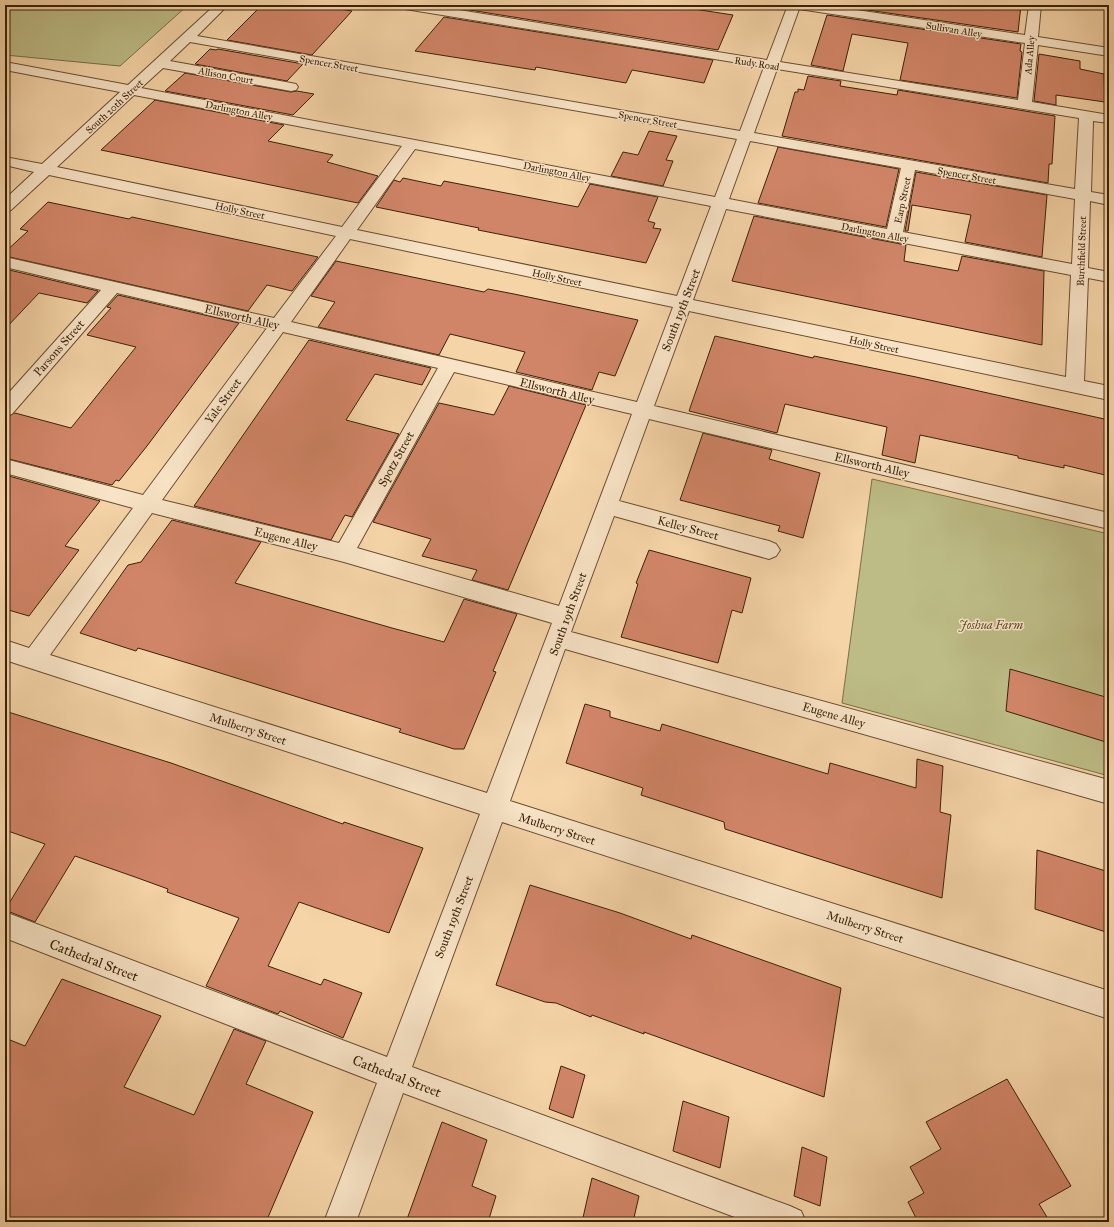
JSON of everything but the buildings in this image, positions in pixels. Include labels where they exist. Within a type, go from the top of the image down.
[{"type":"street","name":"South 20th Street","points":[[5,207],[222,5]]},
{"type":"street","name":"Rudy Road","points":[[406,5],[773,66],[1109,119]]},
{"type":"street","name":"South 19th Street","points":[[340,1222],[722,203],[794,5]]},
{"type":"street","name":"Sullivan Alley","points":[[798,5],[1109,52]]},
{"type":"street","name":"Ada Alley","points":[[1025,105],[1030,40],[1038,27],[1035,5]]},
{"type":"street","name":"Spencer Street","points":[[188,38],[1109,200]]},
{"type":"street","name":"Allison Court","points":[[160,63],[291,87]]},
{"type":"street","name":"Darlington Alley","points":[[5,66],[1109,276]]},
{"type":"street","name":"Burchfield Street","points":[[1076,386],[1086,115]]},
{"type":"street","name":"Yale Street","points":[[34,659],[412,143]]},
{"type":"street","name":"Holly Street","points":[[5,161],[1109,393]]},
{"type":"street","name":"Earp Street","points":[[894,236],[909,165]]},
{"type":"street","name":"Ellsworth Alley","points":[[5,262],[278,326],[449,364],[1109,521]]},
{"type":"street","name":"Parsons Street","points":[[5,409],[113,287]]},
{"type":"street","name":"Spotz Street","points":[[344,553],[449,364]]},
{"type":"street","name":"Eugene Alley","points":[[5,466],[148,504],[344,553],[562,628],[1109,792]]},
{"type":"street","name":"Kelley Street","points":[[608,506],[769,550]]},
{"type":"street","name":"Mulberry Street","points":[[5,650],[495,809],[1109,1005]]},
{"type":"street","name":"Cathedral Street","points":[[5,925],[395,1075],[790,1222]]},
{"type":"green space","points":[[5,5],[188,5],[120,66],[5,55]]},
{"type":"green space","name":"Joshua Farm","points":[[872,479],[1109,534],[1109,776],[842,703]]}]
